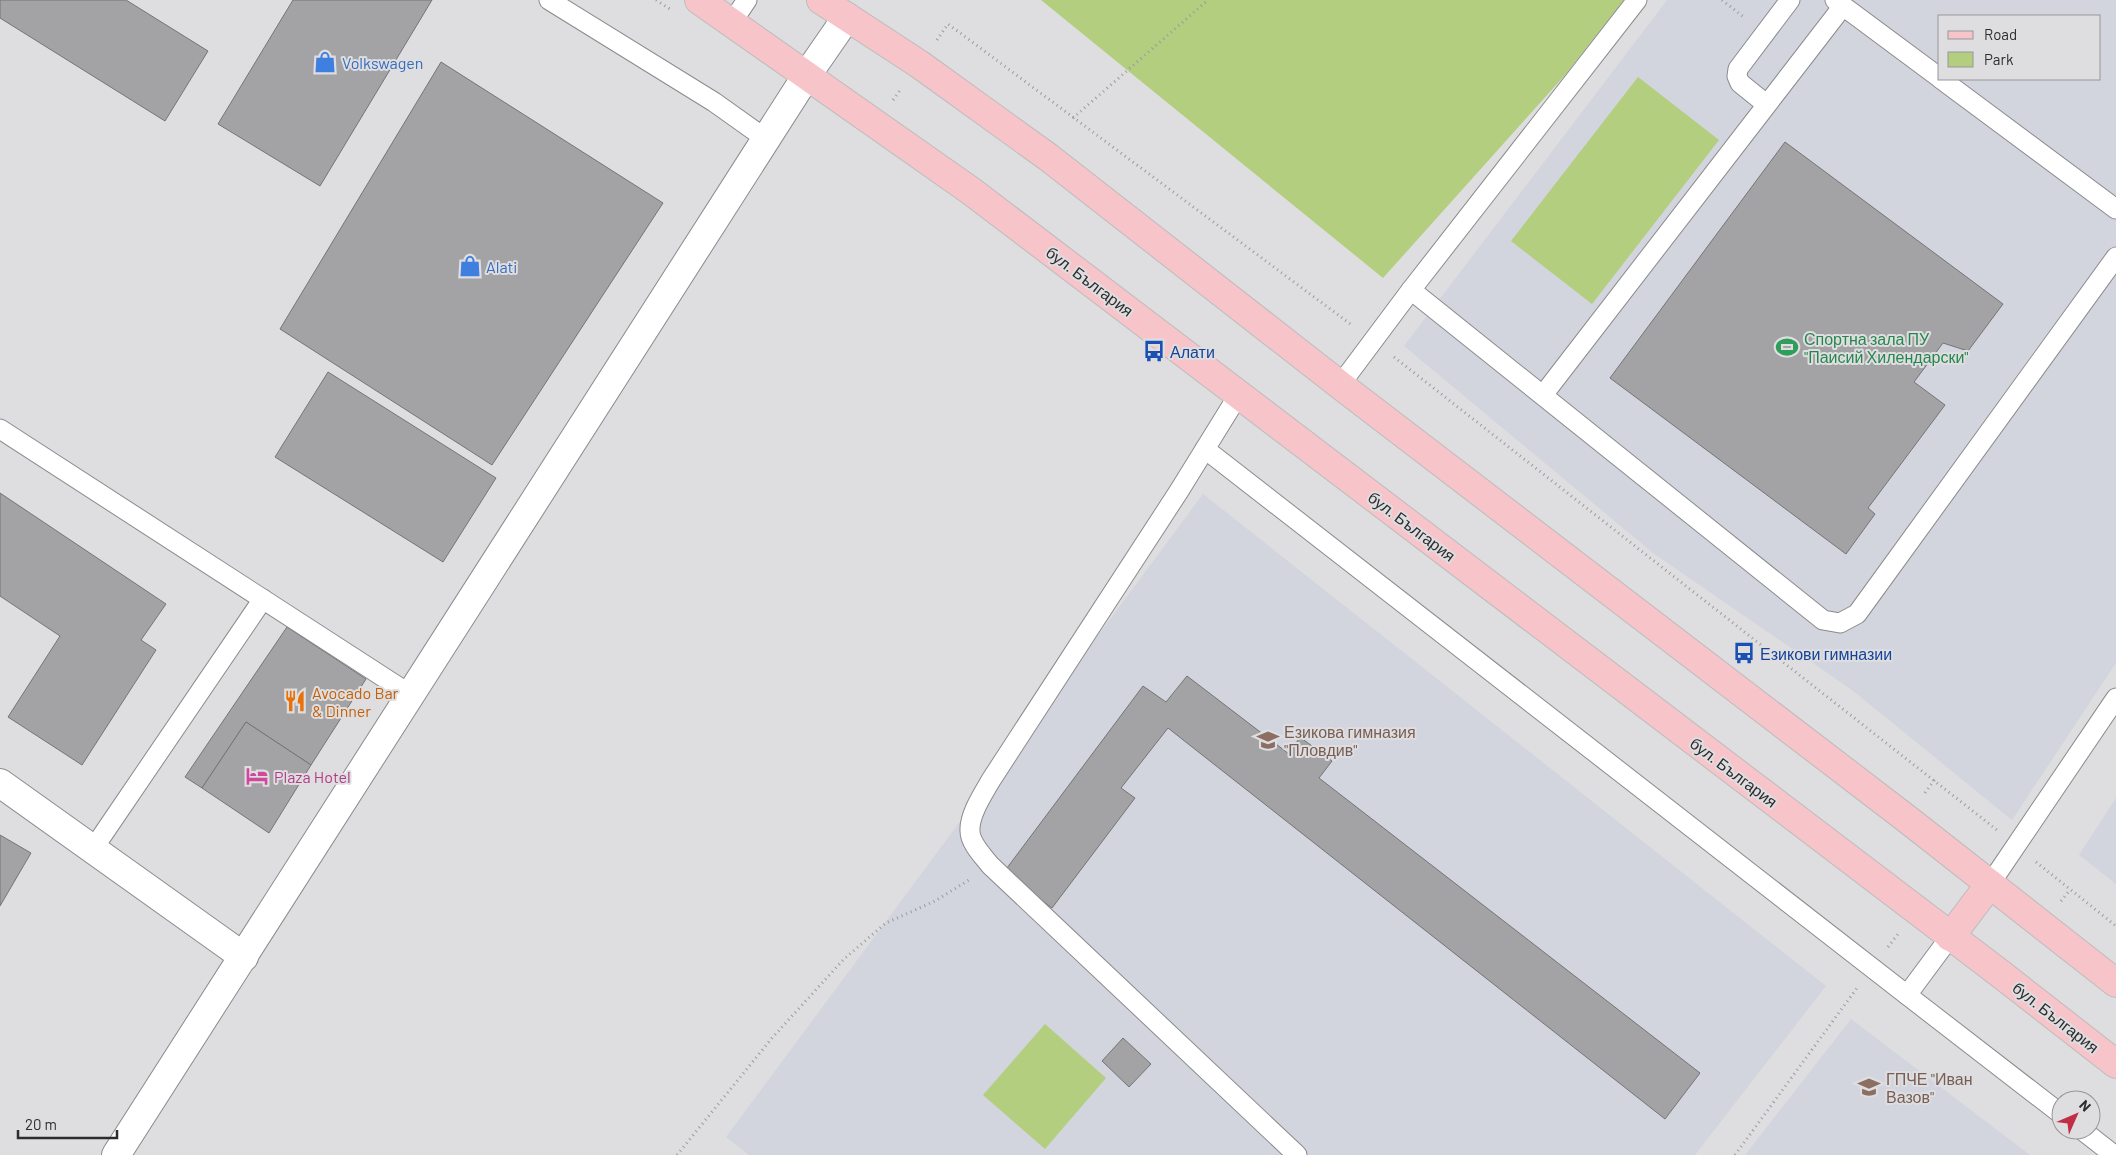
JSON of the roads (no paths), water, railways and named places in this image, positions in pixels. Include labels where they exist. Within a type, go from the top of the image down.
[{"type":"main road","name":"бул. България","points":[[699,0],[807,74],[971,191],[2116,1064]]},
{"type":"main road","points":[[822,0],[919,64],[1048,157],[1340,385],[1990,884],[2116,983]]},
{"type":"main road","points":[[1950,937],[1990,884]]},
{"type":"street","points":[[116,1155],[807,74],[847,17]]},
{"type":"street","points":[[0,782],[244,957]]},
{"type":"lane","points":[[549,0],[714,102],[766,139]]},
{"type":"lane","points":[[732,22],[747,0]]},
{"type":"lane","points":[[1340,385],[1411,290],[1638,0]]},
{"type":"lane","points":[[1766,104],[1740,83],[1736,76],[1738,68],[1790,0]]},
{"type":"lane","points":[[1543,396],[1766,104],[1839,3],[1938,77]]},
{"type":"lane","points":[[1943,80],[2116,209]]},
{"type":"lane","points":[[1411,290],[1824,620],[1840,623],[1857,614],[2116,257]]},
{"type":"lane","points":[[1239,394],[990,780],[975,808],[970,832],[978,850],[990,865],[1297,1155]]},
{"type":"lane","points":[[0,429],[411,695]]},
{"type":"lane","points":[[1205,449],[2051,1106]]},
{"type":"lane","points":[[94,849],[263,599]]},
{"type":"lane","points":[[1990,884],[2116,698]]},
{"type":"lane","points":[[1907,995],[1950,937]]},
{"type":"lane","points":[[2095,1140],[2114,1155]]},
{"type":"place","name":"Volkswagen","points":[[325,62]]},
{"type":"place","name":"Alati","points":[[470,266]]},
{"type":"place","name":"Спортна зала ПУ \"Паисий Хилендарски\"","points":[[1787,347]]},
{"type":"place","name":"Алати","points":[[1154,351]]},
{"type":"place","name":"Езикови гимназии","points":[[1744,653]]},
{"type":"place","name":"Avocado Bar & Dinner","points":[[295,701]]},
{"type":"place","name":"Езикова гимназия \"Пловдив\"","points":[[1268,740]]},
{"type":"place","name":"Plaza Hotel","points":[[257,776]]},
{"type":"place","name":"ГПЧЕ \"Иван Вазов\"","points":[[1869,1087]]}]
